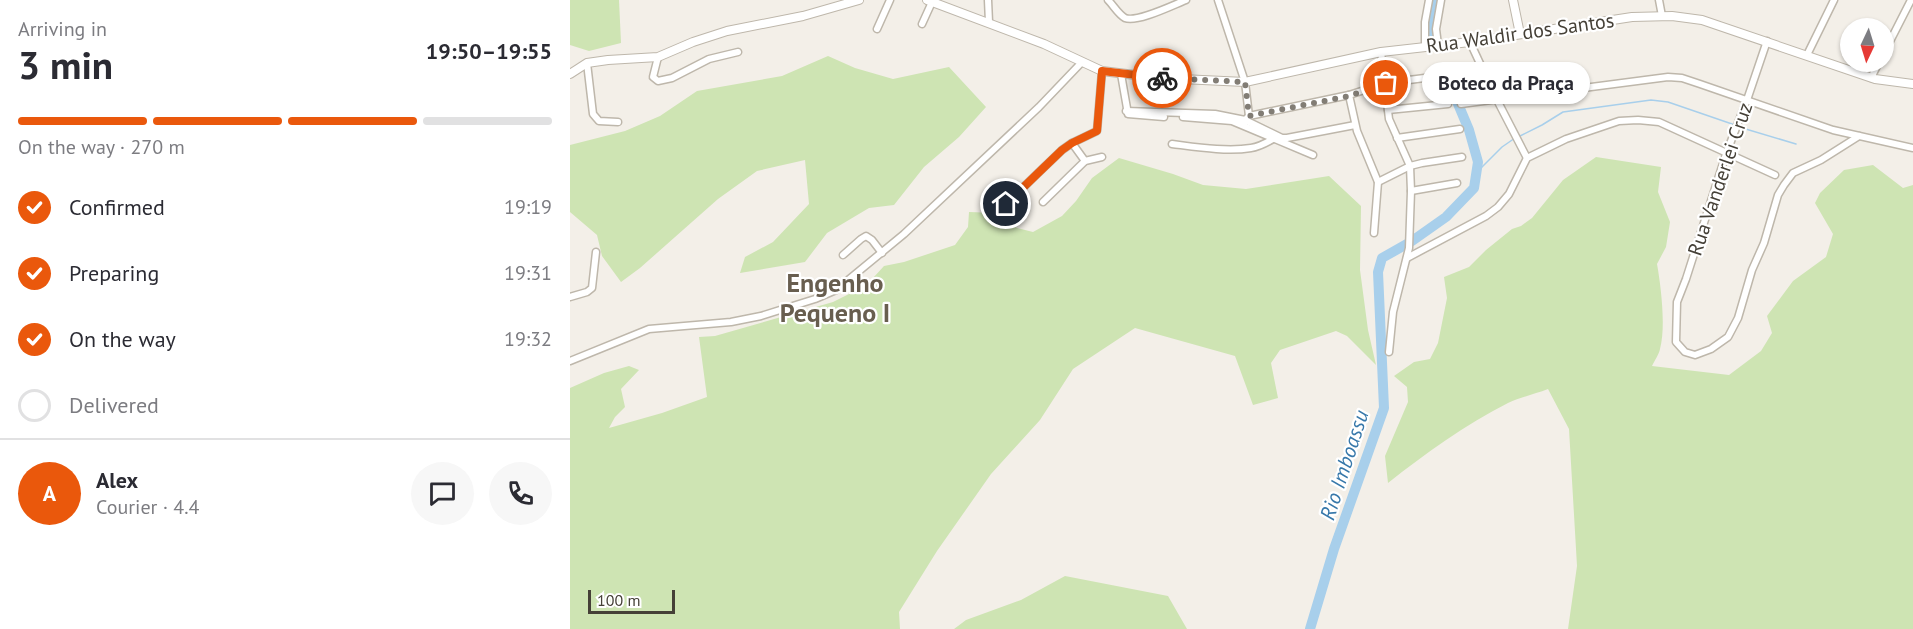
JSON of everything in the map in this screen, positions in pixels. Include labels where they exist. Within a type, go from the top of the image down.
[{"type":"street","points":[[570,74],[587,63],[658,57],[727,31],[803,16],[859,0]]},
{"type":"street","points":[[877,28],[890,0]]},
{"type":"street","points":[[988,0],[989,22]]},
{"type":"street","points":[[1108,0],[1120,14],[1131,19],[1186,0]]},
{"type":"street","points":[[1218,0],[1245,82],[1246,120]]},
{"type":"street","points":[[1425,47],[1425,22],[1429,0]]},
{"type":"street","points":[[1438,45],[1436,29],[1441,0]]},
{"type":"street","points":[[1514,0],[1520,34]]},
{"type":"street","points":[[1659,0],[1662,16]]},
{"type":"street","points":[[1807,55],[1834,0]]},
{"type":"street","points":[[1894,33],[1911,0]]},
{"type":"street","points":[[922,24],[929,1]]},
{"type":"street","name":"Rua Waldir dos Santos","points":[[929,1],[1044,44],[1102,71],[1160,78],[1245,82],[1381,52],[1470,42],[1632,17],[1662,16],[1702,20],[1871,78],[1913,84]]},
{"type":"street","name":"Rua Vanderlei Cruz","points":[[1767,41],[1726,154],[1677,302],[1676,342],[1679,347],[1695,355],[1728,337],[1738,318],[1752,270],[1764,243],[1778,195],[1784,185],[1793,173],[1859,136]]},
{"type":"street","points":[[1470,42],[1527,158]]},
{"type":"street","points":[[658,57],[653,77],[658,81],[672,78],[709,59],[738,52]]},
{"type":"street","points":[[1381,52],[1389,119],[1410,166],[1411,191],[1409,248],[1393,312],[1389,352]]},
{"type":"street","points":[[570,361],[649,329],[731,322],[761,316],[836,290],[882,253],[1023,122],[1082,62]]},
{"type":"street","points":[[587,63],[594,114],[599,121],[618,122]]},
{"type":"street","points":[[1006,204],[1062,150],[1097,131],[1102,71]]},
{"type":"street","points":[[1871,78],[1874,72]]},
{"type":"street","name":"Rua Waldir dos Santos","points":[[1121,74],[1127,112],[1215,114],[1246,120],[1282,138],[1355,125]]},
{"type":"street","name":"Rua Waldir dos Santos","points":[[1246,120],[1349,96],[1386,83],[1432,77]]},
{"type":"street","points":[[1461,104],[1668,77],[1682,78],[1823,127],[1913,148]]},
{"type":"street","points":[[1349,96],[1355,125],[1378,182],[1374,233]]},
{"type":"street","points":[[1388,110],[1448,104]]},
{"type":"street","name":"Rua Waldir dos Santos","points":[[1246,120],[1274,139],[1313,154]]},
{"type":"street","points":[[1407,258],[1486,216],[1498,207],[1509,194],[1527,158],[1566,139],[1618,121],[1659,122],[1775,175]]},
{"type":"street","points":[[1397,138],[1460,129]]},
{"type":"street","points":[[1173,144],[1248,149],[1274,139]]},
{"type":"street","points":[[1072,143],[1085,161]]},
{"type":"street","points":[[1043,202],[1085,161],[1102,157]]},
{"type":"street","points":[[1378,182],[1410,166],[1462,157]]},
{"type":"street","points":[[1411,191],[1456,183]]},
{"type":"street","points":[[843,255],[866,237],[872,240],[882,253]]},
{"type":"street","points":[[570,297],[587,292],[592,288],[596,252]]},
{"type":"green space","points":[[570,0],[619,0],[621,43],[589,51],[570,45]]},
{"type":"green space","points":[[828,56],[855,68],[893,79],[949,67],[986,107],[959,137],[924,167],[894,205],[869,208],[827,233],[805,262],[740,273],[745,257],[773,242],[809,204],[805,160],[757,171],[718,199],[621,282],[602,256],[597,235],[570,212],[570,145],[625,131],[660,116],[697,91],[782,76]]},
{"type":"green space","points":[[1596,157],[1661,167],[1658,192],[1670,222],[1666,247],[1657,264],[1663,330],[1659,351],[1652,366],[1729,375],[1761,351],[1772,333],[1767,316],[1793,281],[1826,257],[1833,234],[1815,203],[1820,193],[1844,170],[1873,165],[1903,188],[1913,185],[1913,629],[1568,629],[1577,566],[1569,429],[1548,389],[1508,403],[1476,421],[1431,450],[1388,483],[1385,456],[1408,402],[1407,387],[1394,376],[1414,362],[1430,359],[1438,343],[1447,298],[1444,277],[1469,267],[1512,229],[1532,218],[1563,180]]},
{"type":"green space","points":[[1119,158],[1203,185],[1246,189],[1329,176],[1361,206],[1360,270],[1368,330],[1376,365],[1347,336],[1336,331],[1280,350],[1271,363],[1278,398],[1253,405],[1235,356],[1135,328],[1073,369],[1040,420],[991,474],[937,551],[899,612],[900,629],[570,629],[570,388],[604,373],[629,366],[639,370],[621,389],[625,407],[615,417],[609,428],[707,397],[699,337],[715,336],[833,302],[857,290],[884,266],[904,262],[955,245],[968,227],[969,212],[996,213],[1017,228],[1033,232],[1062,216],[1092,178]]},
{"type":"green space","points":[[1065,576],[1168,596],[1187,629],[954,629],[966,620],[1021,600]]},
{"type":"waterway","points":[[1431,40],[1437,0]]},
{"type":"waterway","name":"Rio Imboassu","points":[[1310,629],[1334,549],[1384,408],[1378,272],[1382,258],[1412,241],[1446,217],[1474,188],[1478,162],[1469,130],[1448,80]]},
{"type":"waterway","points":[[1520,136],[1563,112],[1651,100],[1668,102],[1735,125]]},
{"type":"waterway","points":[[1739,127],[1796,144]]},
{"type":"waterway","points":[[1476,173],[1502,147],[1515,138]]},
{"type":"way so far","points":[[1162,78],[1245,82],[1249,116],[1349,96],[1386,83]]},
{"type":"place","name":"Boteco da Praça","points":[[1386,83]]},
{"type":"district","name":"Engenho Pequeno I","points":[[835,297]]},
{"type":"route","points":[[1006,204],[1062,150],[1097,131],[1102,71],[1162,78]]}]
